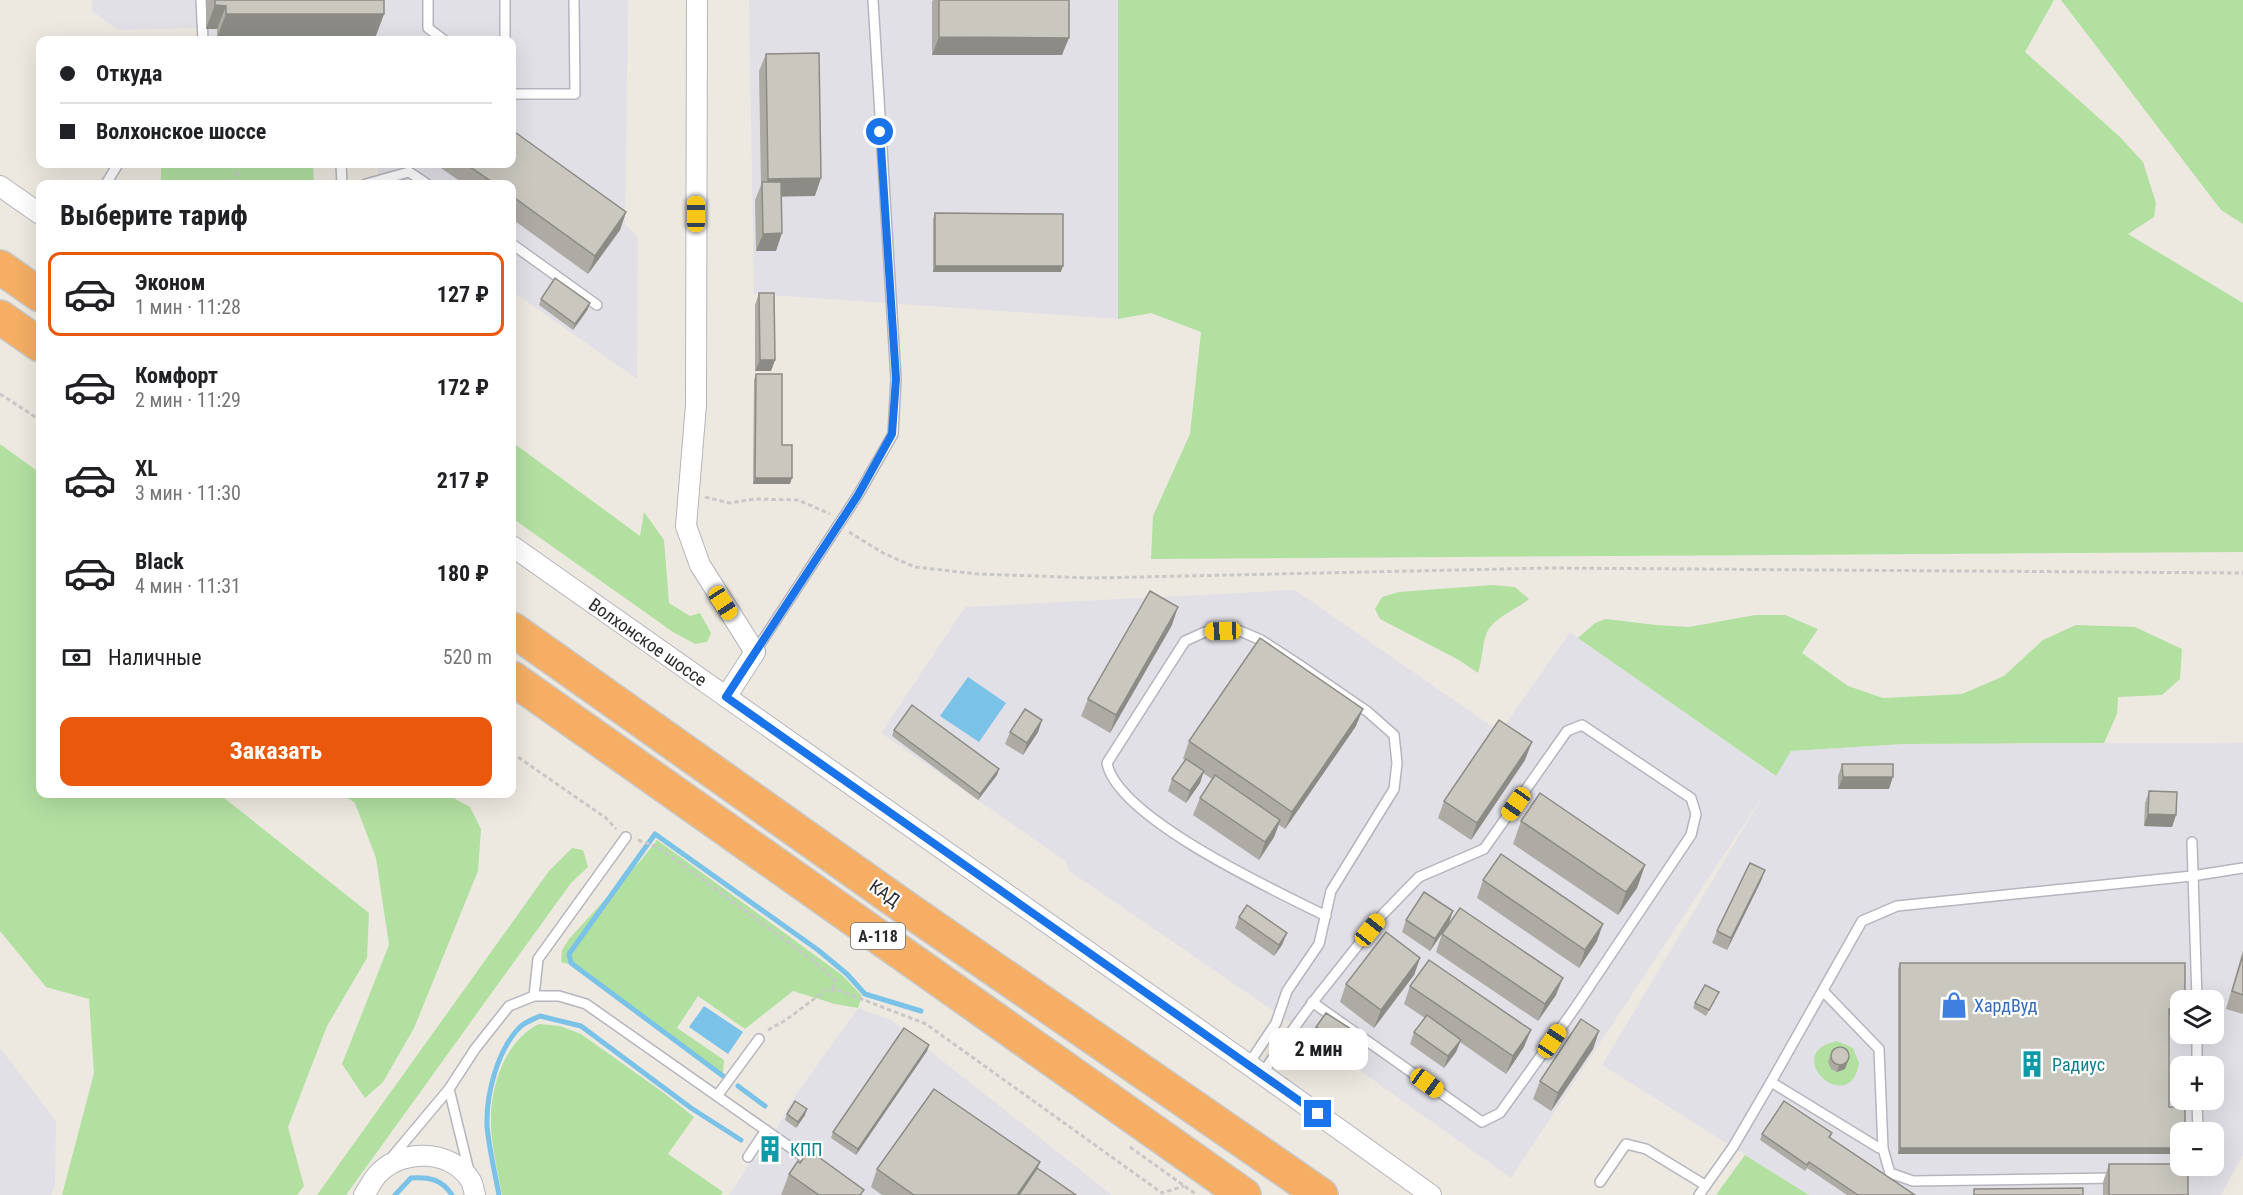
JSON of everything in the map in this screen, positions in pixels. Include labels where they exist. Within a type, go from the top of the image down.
[{"type":"highway","points":[[0,267],[36,292]]},
{"type":"highway","points":[[0,317],[36,342]]},
{"type":"highway","name":"КАД","points":[[516,632],[903,906],[1321,1195]]},
{"type":"highway","name":"А-118","points":[[516,681],[1244,1195]]},
{"type":"street","points":[[697,0],[696,405],[686,526],[700,565],[754,652],[726,697]]},
{"type":"street","points":[[0,186],[36,211]]},
{"type":"street","name":"Волхонское шоссе","points":[[516,549],[1431,1195]]},
{"type":"street","points":[[363,1195],[380,1172],[401,1158],[420,1155],[440,1158],[457,1166],[473,1188]]},
{"type":"lane","points":[[201,0],[203,36]]},
{"type":"lane","points":[[428,0],[428,28],[439,36]]},
{"type":"lane","points":[[505,0],[506,36]]},
{"type":"lane","points":[[516,94],[574,94],[574,0]]},
{"type":"lane","points":[[754,652],[858,495],[892,434],[896,379],[873,0]]},
{"type":"lane","points":[[381,180],[410,172],[421,180]]},
{"type":"lane","points":[[516,247],[597,305]]},
{"type":"lane","points":[[1255,1069],[1276,1023],[1287,991],[1319,944],[1326,916],[1331,891],[1394,789],[1397,764],[1394,735],[1368,712],[1261,640],[1240,631],[1205,632],[1185,641],[1107,764],[1109,775],[1136,806],[1210,857],[1326,916]]},
{"type":"lane","points":[[1255,1069],[1382,915],[1419,877],[1484,849],[1567,731],[1582,725],[1691,798],[1696,814],[1691,835],[1575,1008],[1500,1113],[1482,1122],[1312,1002]]},
{"type":"lane","points":[[534,996],[538,959],[626,837]]},
{"type":"lane","points":[[2192,842],[2196,990]]},
{"type":"lane","points":[[1699,1195],[1732,1147],[1771,1082],[1862,921],[1897,906],[2192,876],[2243,868]]},
{"type":"lane","points":[[1823,992],[1879,1049],[1883,1149],[1890,1173],[1913,1181],[2123,1178]]},
{"type":"lane","points":[[380,1172],[449,1089],[475,1049],[509,1006],[534,996],[559,996],[586,1004],[820,1168]]},
{"type":"lane","points":[[717,1096],[759,1039]]},
{"type":"lane","points":[[1771,1082],[1883,1149]]},
{"type":"lane","points":[[449,1089],[473,1188]]},
{"type":"lane","points":[[748,1157],[766,1130]]},
{"type":"lane","points":[[1600,1182],[1626,1144],[1646,1149],[1706,1185]]},
{"type":"path","points":[[0,394],[36,417]]},
{"type":"path","points":[[688,498],[708,497],[729,503],[755,499],[798,500],[840,521],[883,553],[915,567],[978,574],[1094,578],[1548,568],[2243,573]]},
{"type":"path","points":[[516,756],[606,818],[626,837],[655,846],[802,953],[835,980],[833,990]]},
{"type":"path","points":[[759,1039],[826,990],[841,991],[926,1024],[1162,1193],[1184,1186]]},
{"type":"shaded area","points":[[92,0],[628,0],[625,224],[638,237],[637,379],[516,294],[516,180],[379,180],[378,168],[516,168],[516,36],[207,36],[194,28],[118,30],[92,11]]},
{"type":"shaded area","points":[[749,0],[1118,0],[1118,319],[754,294]]},
{"type":"shaded area","points":[[1295,590],[1500,732],[1570,632],[1775,776],[1791,751],[1904,744],[2243,743],[2243,1155],[2221,1195],[1809,1195],[1602,1065],[1764,794],[1511,1178],[1352,1065],[1068,870],[1067,862],[881,733],[965,607]]},
{"type":"shaded area","points":[[858,1008],[891,1020],[1112,1195],[729,1195],[753,1158],[756,1160],[795,1096]]},
{"type":"shaded area","points":[[0,1048],[56,1121],[55,1185],[51,1195],[0,1195]]},
{"type":"green space","points":[[1118,0],[2054,0],[2025,52],[2120,137],[2143,162],[2156,203],[2154,217],[2128,234],[2243,303],[2243,552],[1151,559],[1153,516],[1190,434],[1201,332],[1151,313],[1118,319]]},
{"type":"green space","points":[[2061,0],[2243,0],[2243,224],[2221,210]]},
{"type":"green space","points":[[161,168],[313,168],[314,180],[161,180]]},
{"type":"green space","points":[[0,444],[36,470],[36,798],[224,798],[369,913],[367,958],[327,1026],[288,1127],[304,1186],[297,1195],[62,1195],[94,1073],[89,999],[46,987],[0,931]]},
{"type":"green space","points":[[516,445],[640,536],[644,512],[664,540],[669,603],[690,616],[700,613],[711,633],[707,642],[695,644],[673,632],[516,521]]},
{"type":"green space","points":[[1492,585],[1515,587],[1529,599],[1499,619],[1489,629],[1478,673],[1459,660],[1380,619],[1375,609],[1382,597],[1399,592]]},
{"type":"green space","points":[[1755,615],[1785,615],[1818,629],[1802,653],[1848,686],[1883,698],[1962,694],[2004,676],[2043,640],[2076,625],[2135,627],[2182,649],[2180,679],[2162,695],[2118,697],[2117,714],[2104,743],[1904,744],[1791,751],[1776,776],[1578,638],[1595,623],[1606,619],[1689,627]]},
{"type":"green space","points":[[348,798],[453,798],[470,807],[481,829],[478,871],[414,1028],[383,1082],[365,1098],[342,1064],[389,945],[376,858],[355,803]]},
{"type":"green space","points":[[657,840],[842,975],[862,996],[858,1008],[835,1004],[793,991],[745,1029],[698,996],[677,1028],[724,1060],[723,1073],[569,964],[561,962],[562,950],[569,939]]},
{"type":"green space","points":[[572,848],[583,850],[588,867],[571,883],[346,1195],[317,1195],[549,871]]},
{"type":"green space","points":[[539,1024],[560,1026],[581,1034],[694,1117],[668,1154],[723,1192],[721,1195],[502,1195],[492,1135],[491,1112],[496,1082],[516,1042]]},
{"type":"green space","points":[[1837,1041],[1853,1048],[1859,1063],[1853,1079],[1843,1085],[1833,1084],[1822,1078],[1816,1068],[1814,1058],[1821,1048]]},
{"type":"green space","points":[[1745,1155],[1809,1195],[1716,1195]]},
{"type":"water","points":[[968,677],[1006,703],[979,742],[940,716]]},
{"type":"water","points":[[704,1006],[743,1032],[728,1054],[689,1027]]},
{"type":"building","points":[[215,0],[384,0],[384,14],[226,14],[226,6],[215,5]]},
{"type":"building","points":[[939,0],[1069,0],[1069,38],[939,37]]},
{"type":"building","points":[[819,53],[821,178],[768,179],[766,54]]},
{"type":"building","points":[[516,133],[626,212],[595,256],[516,199],[516,180],[489,180],[472,168],[516,168]]},
{"type":"building","points":[[762,182],[781,182],[782,233],[763,234]]},
{"type":"building","points":[[935,213],[1063,214],[1063,266],[935,266]]},
{"type":"building","points":[[555,278],[590,303],[575,324],[541,299]]},
{"type":"building","points":[[759,293],[774,293],[775,360],[760,360]]},
{"type":"building","points":[[756,374],[782,374],[782,445],[792,445],[792,478],[755,478]]},
{"type":"building","points":[[1150,591],[1178,607],[1116,715],[1088,699]]},
{"type":"building","points":[[1260,638],[1363,709],[1292,812],[1189,741]]},
{"type":"building","points":[[912,705],[999,769],[980,794],[894,730]]},
{"type":"building","points":[[1025,709],[1042,720],[1027,743],[1010,732]]},
{"type":"building","points":[[1499,720],[1532,742],[1477,823],[1444,801]]},
{"type":"building","points":[[1186,759],[1204,771],[1190,791],[1172,779]]},
{"type":"building","points":[[1842,764],[1893,764],[1893,777],[1843,777]]},
{"type":"building","points":[[1215,775],[1280,820],[1265,842],[1200,798]]},
{"type":"building","points":[[2149,791],[2177,792],[2176,815],[2148,814]]},
{"type":"building","points":[[1540,793],[1645,865],[1626,892],[1521,821]]},
{"type":"building","points":[[1501,854],[1603,924],[1585,950],[1483,880]]},
{"type":"building","points":[[1750,863],[1765,870],[1731,938],[1717,931]]},
{"type":"building","points":[[1424,892],[1453,911],[1435,939],[1406,920]]},
{"type":"building","points":[[1247,905],[1287,933],[1279,945],[1239,917]]},
{"type":"building","points":[[1460,908],[1563,978],[1545,1004],[1442,934]]},
{"type":"building","points":[[1386,932],[1420,958],[1381,1010],[1346,984]]},
{"type":"building","points":[[2243,955],[2243,995],[2232,991]]},
{"type":"building","points":[[1429,960],[1531,1030],[1513,1056],[1410,986]]},
{"type":"building","name":"Радиус","points":[[1900,963],[2185,963],[2185,990],[2170,990],[2169,1107],[2170,1110],[2185,1110],[2185,1122],[2170,1122],[2170,1148],[1900,1148]]},
{"type":"building","points":[[1705,985],[1719,992],[1709,1010],[1695,1003]]},
{"type":"building","points":[[1326,1013],[1365,1038],[1356,1053],[1316,1027]]},
{"type":"building","points":[[1427,1015],[1461,1040],[1448,1056],[1414,1032]]},
{"type":"building","points":[[1581,1019],[1599,1031],[1558,1093],[1540,1081]]},
{"type":"building","points":[[904,1028],[929,1045],[858,1149],[833,1132]]},
{"type":"building","points":[[1836,1047],[1844,1047],[1849,1052],[1847,1063],[1836,1065],[1831,1060],[1831,1052]]},
{"type":"building","points":[[934,1089],[1040,1162],[1017,1195],[914,1195],[877,1169]]},
{"type":"building","points":[[795,1101],[807,1109],[798,1122],[787,1114]]},
{"type":"building","points":[[1784,1101],[1832,1133],[1829,1137],[1915,1195],[1858,1195],[1809,1162],[1807,1165],[1762,1134]]},
{"type":"building","points":[[771,1134],[780,1140],[772,1152],[763,1146]]},
{"type":"building","points":[[809,1150],[864,1190],[860,1195],[819,1195],[789,1174]]},
{"type":"building","points":[[2109,1164],[2170,1164],[2170,1176],[2188,1176],[2188,1195],[2109,1195]]},
{"type":"building","points":[[1037,1168],[1076,1195],[1019,1195]]},
{"type":"building","points":[[2083,1188],[2083,1195],[1974,1195],[1974,1189]]},
{"type":"waterway","points":[[723,1076],[571,963],[569,954],[655,834],[818,950],[847,974],[865,994],[921,1011]]},
{"type":"waterway","points":[[499,1195],[487,1126],[491,1087],[499,1060],[512,1037],[522,1025],[540,1016],[581,1026],[691,1108],[741,1140]]},
{"type":"waterway","points":[[738,1086],[765,1106]]},
{"type":"waterway","points":[[395,1195],[411,1178],[439,1182],[452,1195]]},
{"type":"place","name":"ХардВуд","points":[[1954,1005]]},
{"type":"place","name":"Радиус","points":[[2032,1064]]},
{"type":"place","name":"КПП","points":[[770,1149]]},
{"type":"route","points":[[880,132],[896,379],[892,434],[858,495],[726,697],[1318,1114]]}]
